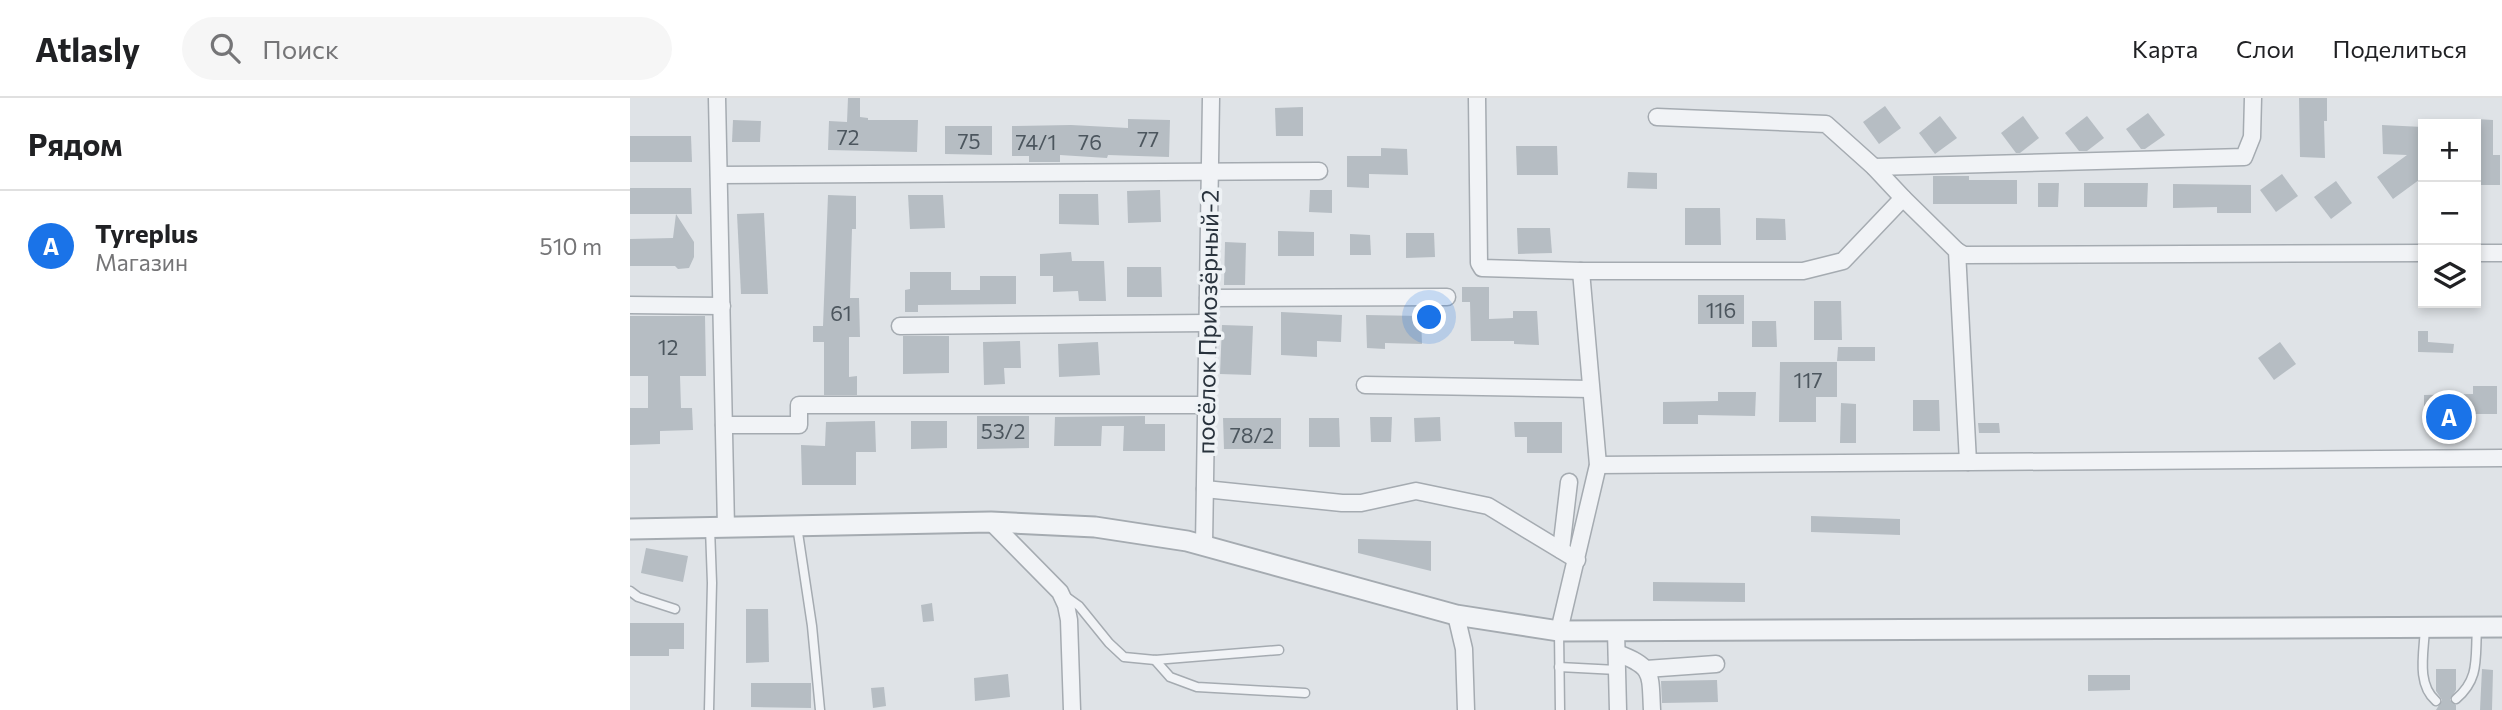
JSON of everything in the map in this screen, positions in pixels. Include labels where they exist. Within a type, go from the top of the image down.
[{"type":"street","points":[[717,98],[724,425],[718,528]]},
{"type":"street","name":"посёлок Приозёрный-2","points":[[1204,545],[1211,98]]},
{"type":"street","points":[[1477,98],[1479,263],[1482,268],[1803,271],[1843,261],[1903,198]]},
{"type":"street","points":[[1874,167],[2244,157],[2252,137],[2253,98]]},
{"type":"street","points":[[1657,117],[1826,124],[1964,255],[2418,253]]},
{"type":"street","points":[[719,175],[1319,171]]},
{"type":"street","points":[[1957,251],[1968,462]]},
{"type":"street","points":[[2481,253],[2502,253]]},
{"type":"street","points":[[1559,631],[1598,465],[1581,271]]},
{"type":"street","points":[[1208,298],[1447,297]]},
{"type":"street","points":[[630,305],[722,306]]},
{"type":"street","points":[[900,326],[1208,323]]},
{"type":"street","points":[[1365,385],[1590,389]]},
{"type":"street","points":[[724,425],[799,425],[799,405],[1206,405]]},
{"type":"street","points":[[1598,465],[2502,458]]},
{"type":"street","points":[[1560,550],[1569,482]]},
{"type":"street","points":[[1205,488],[1342,503],[1361,503],[1416,491],[1488,506],[1577,560]]},
{"type":"street","points":[[631,530],[991,522],[1095,527],[1204,545],[1456,615],[1559,631],[2502,627]]},
{"type":"street","points":[[991,522],[1060,592],[1066,605],[1069,620],[1072,710]]},
{"type":"street","points":[[1456,615],[1464,649],[1466,710]]},
{"type":"street","points":[[1616,631],[1618,710]]},
{"type":"street","points":[[1617,653],[1638,661],[1646,669],[1651,685],[1652,710]]},
{"type":"street","points":[[1646,669],[1716,664]]},
{"type":"lane","points":[[797,526],[812,626],[820,710]]},
{"type":"lane","points":[[709,710],[712,583],[718,528]]},
{"type":"lane","points":[[630,591],[638,597],[674,609]]},
{"type":"lane","points":[[1060,592],[1079,606],[1124,657],[1155,660],[1279,650]]},
{"type":"lane","points":[[2456,699],[2471,683],[2475,671],[2477,627]]},
{"type":"lane","points":[[2425,628],[2423,675],[2428,694],[2436,701]]},
{"type":"lane","points":[[1559,631],[1560,710]]},
{"type":"lane","points":[[1155,660],[1170,677],[1197,687],[1305,693]]},
{"type":"lane","points":[[1559,667],[1617,670]]},
{"type":"building","points":[[848,98],[860,98],[860,117],[868,120],[918,120],[917,152],[828,150],[829,121],[847,122]]},
{"type":"building","points":[[2299,98],[2327,98],[2327,121],[2324,121],[2325,158],[2300,157]]},
{"type":"building","points":[[1885,106],[1901,128],[1879,144],[1863,122]]},
{"type":"building","points":[[1303,107],[1303,136],[1276,136],[1275,108]]},
{"type":"building","points":[[2148,113],[2165,135],[2141,149],[2126,129]]},
{"type":"building","points":[[1940,116],[1957,138],[1935,154],[1919,133]]},
{"type":"building","points":[[2023,116],[2039,138],[2020,153],[2016,153],[2001,133]]},
{"type":"building","points":[[2087,116],[2104,138],[2087,151],[2079,151],[2065,133]]},
{"type":"building","points":[[1128,119],[1170,120],[1169,157],[1108,155],[1107,158],[1060,155],[1060,162],[1029,162],[1029,156],[1012,156],[1012,126],[1128,128]]},
{"type":"building","points":[[2481,119],[2493,120],[2493,155],[2500,155],[2500,185],[2481,185]]},
{"type":"building","points":[[733,120],[761,121],[760,142],[732,142]]},
{"type":"building","points":[[2382,125],[2418,127],[2418,181],[2393,199],[2377,177],[2407,155],[2383,154]]},
{"type":"building","points":[[945,126],[992,126],[992,155],[945,154]]},
{"type":"building","points":[[630,136],[691,136],[692,162],[630,162]]},
{"type":"building","points":[[1516,146],[1557,146],[1558,175],[1517,175]]},
{"type":"building","points":[[1381,148],[1407,149],[1408,175],[1369,174],[1369,188],[1347,187],[1347,156],[1381,156]]},
{"type":"building","points":[[1628,172],[1657,173],[1657,189],[1627,188]]},
{"type":"building","points":[[2282,174],[2298,196],[2276,212],[2260,190]]},
{"type":"building","points":[[1933,176],[1969,176],[1969,180],[2017,180],[2017,204],[1933,204]]},
{"type":"building","points":[[2336,181],[2352,203],[2331,219],[2314,197]]},
{"type":"building","points":[[2038,183],[2059,183],[2058,207],[2038,207]]},
{"type":"building","points":[[2084,183],[2148,183],[2147,207],[2084,207]]},
{"type":"building","points":[[2173,184],[2251,185],[2251,213],[2217,213],[2217,207],[2173,208]]},
{"type":"building","points":[[630,188],[691,188],[692,214],[630,214]]},
{"type":"building","points":[[1160,190],[1161,222],[1128,223],[1127,191]]},
{"type":"building","points":[[1310,190],[1332,190],[1332,213],[1309,212]]},
{"type":"building","points":[[1059,194],[1098,194],[1099,225],[1059,224]]},
{"type":"building","points":[[828,195],[856,196],[850,298],[859,298],[860,337],[849,337],[849,377],[857,376],[857,395],[824,395],[824,342],[813,342],[813,326],[823,326]]},
{"type":"building","points":[[908,195],[943,195],[945,228],[910,229]]},
{"type":"building","points":[[1685,208],[1720,208],[1721,245],[1685,245]]},
{"type":"building","points":[[764,213],[768,294],[741,294],[737,214]]},
{"type":"building","points":[[676,214],[694,242],[694,257],[689,268],[630,266],[630,239],[673,238]]},
{"type":"building","points":[[1756,218],[1785,219],[1786,240],[1756,240]]},
{"type":"building","points":[[1517,228],[1550,228],[1552,253],[1518,254]]},
{"type":"building","points":[[1278,231],[1314,232],[1314,256],[1278,256]]},
{"type":"building","points":[[1406,233],[1434,233],[1435,257],[1406,258]]},
{"type":"building","points":[[1350,234],[1370,235],[1371,255],[1350,255]]},
{"type":"building","points":[[1225,242],[1246,243],[1245,285],[1224,285]]},
{"type":"building","points":[[1071,252],[1072,261],[1104,261],[1106,301],[1079,301],[1078,291],[1053,292],[1053,276],[1040,276],[1040,254]]},
{"type":"building","points":[[1127,267],[1161,267],[1162,297],[1127,297]]},
{"type":"building","points":[[910,272],[951,272],[951,290],[980,290],[980,276],[1016,276],[1016,304],[918,305],[918,312],[905,312],[905,290],[910,289]]},
{"type":"building","points":[[1462,287],[1489,287],[1489,319],[1513,318],[1513,311],[1537,311],[1539,345],[1514,344],[1514,341],[1471,341],[1470,302],[1462,302]]},
{"type":"building","points":[[1698,295],[1744,295],[1744,324],[1698,324]]},
{"type":"building","points":[[1814,301],[1841,301],[1842,340],[1814,340]]},
{"type":"building","points":[[1281,312],[1342,315],[1341,342],[1317,341],[1317,357],[1281,355]]},
{"type":"building","points":[[1366,315],[1421,316],[1422,344],[1385,343],[1385,349],[1367,348]]},
{"type":"building","points":[[630,316],[705,316],[706,376],[680,376],[681,408],[692,408],[693,430],[660,431],[660,444],[630,445],[630,408],[648,408],[648,376],[630,376]]},
{"type":"building","points":[[1752,321],[1776,321],[1777,347],[1752,347]]},
{"type":"building","points":[[1222,325],[1253,326],[1251,375],[1220,374]]},
{"type":"building","points":[[2418,331],[2428,331],[2428,342],[2454,344],[2453,353],[2418,352]]},
{"type":"building","points":[[903,336],[949,336],[949,373],[903,374]]},
{"type":"building","points":[[1020,341],[1021,368],[1004,368],[1005,384],[984,385],[983,342]]},
{"type":"building","points":[[1098,342],[1100,375],[1059,377],[1058,344]]},
{"type":"building","points":[[2280,342],[2296,364],[2274,380],[2258,358]]},
{"type":"building","points":[[1838,347],[1875,347],[1875,361],[1837,361]]},
{"type":"building","points":[[1780,362],[1837,362],[1837,397],[1816,397],[1816,422],[1779,422]]},
{"type":"building","points":[[2473,386],[2497,386],[2497,414],[2457,414],[2457,426],[2424,426],[2424,395],[2473,394]]},
{"type":"building","points":[[1718,392],[1756,392],[1755,416],[1698,415],[1698,424],[1663,424],[1663,402],[1718,401]]},
{"type":"building","points":[[1913,400],[1939,400],[1940,431],[1913,431]]},
{"type":"building","points":[[1841,403],[1856,404],[1856,443],[1840,443]]},
{"type":"building","points":[[977,416],[1029,416],[1029,448],[977,449]]},
{"type":"building","points":[[1145,416],[1145,424],[1165,424],[1165,451],[1123,451],[1124,426],[1102,426],[1101,446],[1054,446],[1055,417]]},
{"type":"building","points":[[1370,417],[1392,417],[1391,442],[1371,442]]},
{"type":"building","points":[[1440,417],[1441,441],[1415,442],[1414,418]]},
{"type":"building","points":[[1223,418],[1281,418],[1281,449],[1224,449]]},
{"type":"building","points":[[1309,418],[1339,418],[1340,447],[1309,447]]},
{"type":"building","points":[[875,421],[876,452],[856,452],[856,485],[802,485],[801,445],[825,446],[826,422]]},
{"type":"building","points":[[911,421],[947,421],[947,448],[911,449]]},
{"type":"building","points":[[1514,422],[1562,422],[1562,453],[1527,453],[1527,437],[1515,437]]},
{"type":"building","points":[[1978,423],[1999,423],[2000,433],[1979,433]]},
{"type":"building","points":[[1811,516],[1900,519],[1900,535],[1811,532]]},
{"type":"building","points":[[1358,539],[1431,541],[1431,571],[1358,553]]},
{"type":"building","points":[[646,548],[688,556],[683,582],[641,573]]},
{"type":"building","points":[[1653,582],[1745,583],[1745,602],[1653,601]]},
{"type":"building","points":[[932,603],[934,621],[923,622],[921,605]]},
{"type":"building","points":[[746,609],[768,609],[769,662],[746,663]]},
{"type":"building","points":[[630,623],[684,623],[684,649],[669,649],[669,656],[630,656]]},
{"type":"building","points":[[2436,669],[2456,669],[2456,690],[2450,700],[2456,705],[2456,710],[2436,710],[2442,700],[2436,691]]},
{"type":"building","points":[[2482,669],[2493,670],[2492,710],[2480,710]]},
{"type":"building","points":[[1008,674],[1010,697],[975,701],[974,678]]},
{"type":"building","points":[[2088,675],[2130,675],[2130,690],[2088,691]]},
{"type":"building","points":[[1717,680],[1718,702],[1662,703],[1661,681]]},
{"type":"building","points":[[751,683],[811,683],[811,708],[751,707]]},
{"type":"building","points":[[884,687],[886,706],[873,708],[871,688]]},
{"type":"place","name":"Tyreplus","points":[[2449,417]]}]
